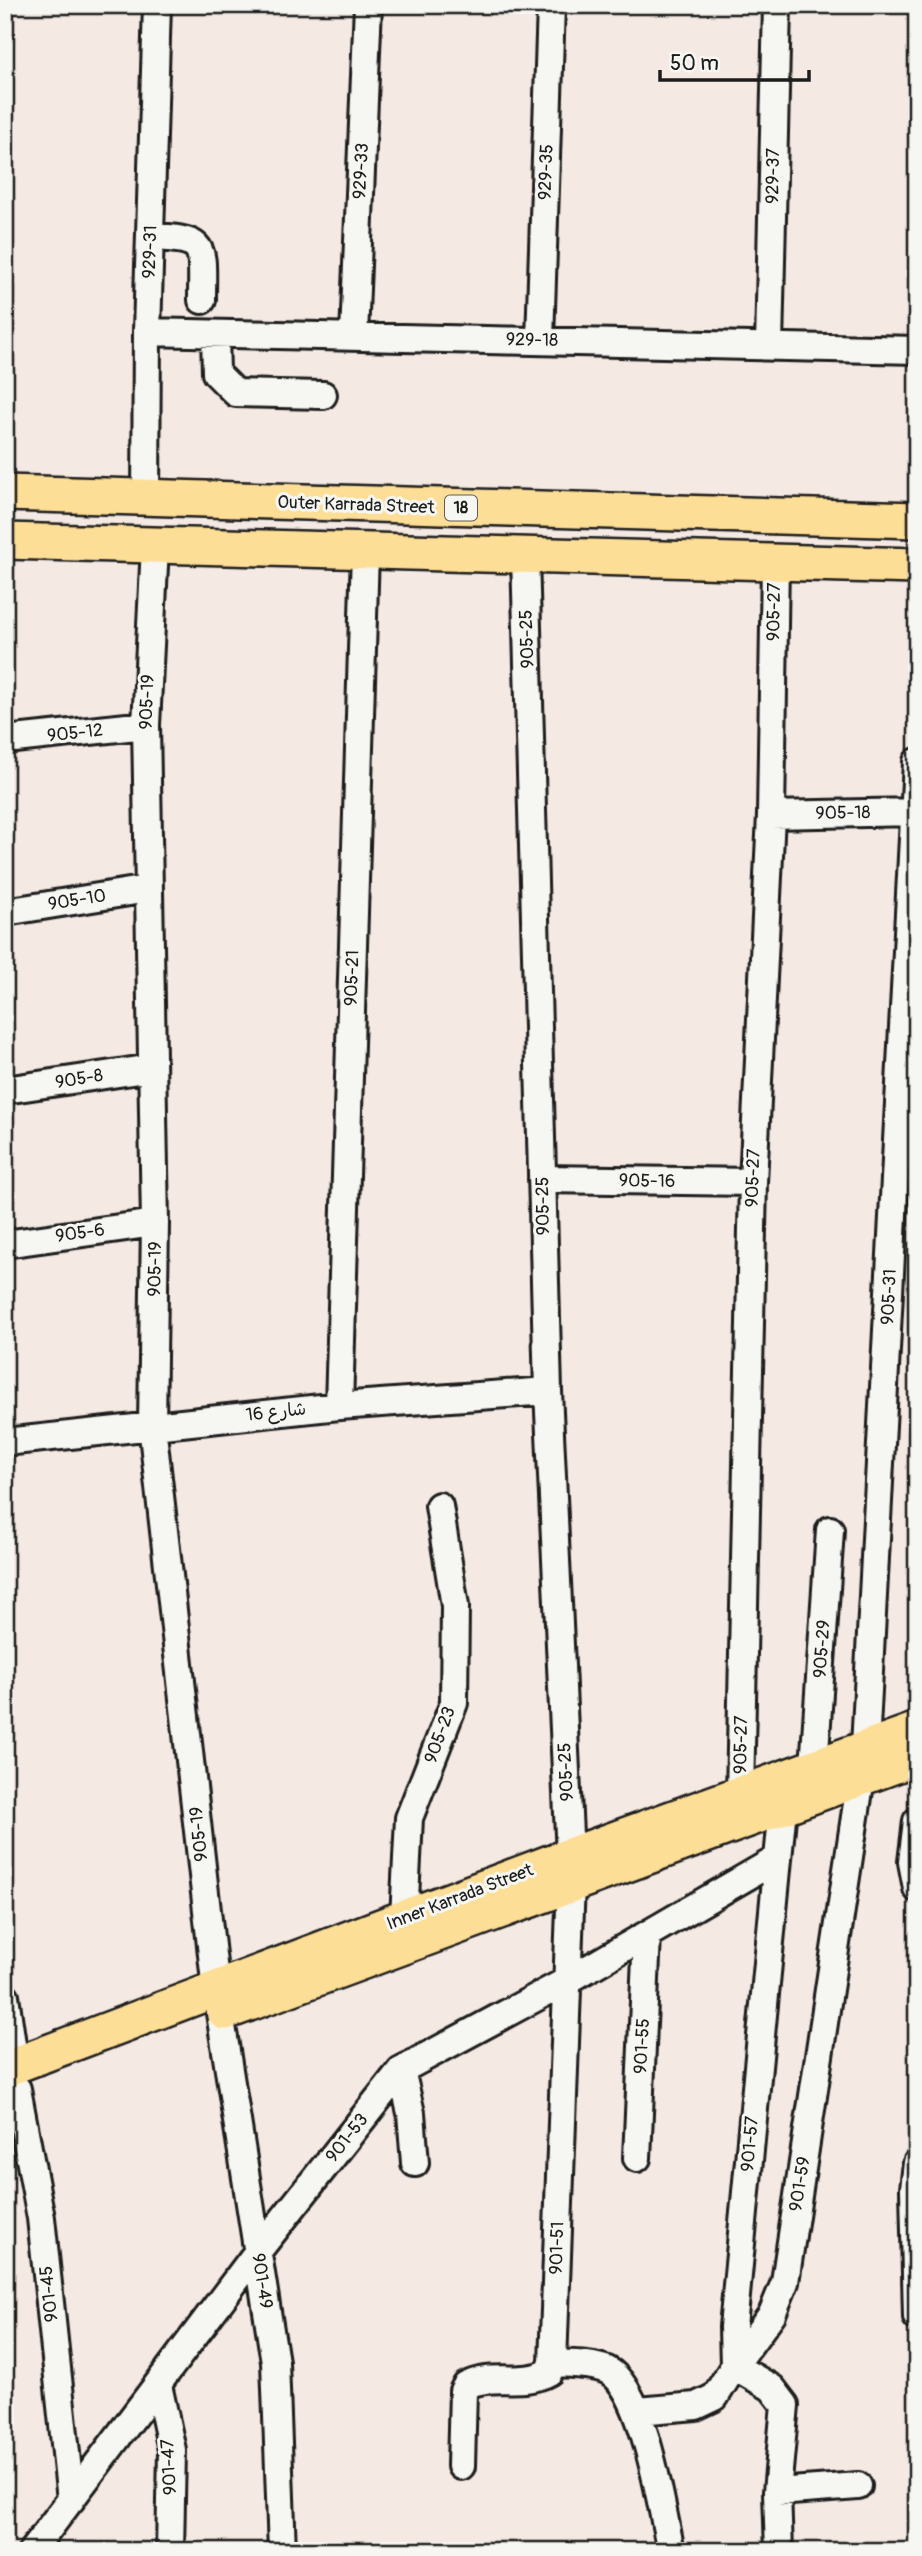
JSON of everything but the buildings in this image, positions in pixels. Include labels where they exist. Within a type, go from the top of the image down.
[{"type":"main road","name":"Outer Karrada Street","points":[[5,493],[917,520]]},
{"type":"main road","points":[[5,541],[917,566]]},
{"type":"main road","name":"Inner Karrada Street","points":[[11,2079],[218,2001],[404,1919],[783,1807],[917,1730]]},
{"type":"main road","name":"Inner Karrada Street","points":[[218,2001],[404,1948],[570,1869],[740,1795],[814,1767],[917,1757]]},
{"type":"street","name":"929-31","points":[[146,499],[147,332],[157,5]]},
{"type":"street","name":"929-33","points":[[354,336],[368,5]]},
{"type":"street","name":"929-35","points":[[540,340],[551,5]]},
{"type":"street","name":"929-37","points":[[769,346],[777,5]]},
{"type":"street","points":[[150,237],[186,238],[197,245],[202,254],[202,300]]},
{"type":"street","name":"929-18","points":[[147,332],[917,350]]},
{"type":"street","points":[[215,334],[216,373],[236,393],[323,396]]},
{"type":"street","name":"905-19","points":[[155,546],[146,725],[155,1223],[152,1425],[218,2001]]},
{"type":"street","name":"905-21","points":[[339,1406],[365,551]]},
{"type":"street","name":"905-25","points":[[525,555],[548,1391],[570,1869]]},
{"type":"street","name":"905-27","points":[[740,1795],[753,1182],[771,815],[775,562]]},
{"type":"street","name":"905-12","points":[[5,740],[146,725]]},
{"type":"street","name":"905-31","points":[[863,1762],[917,762]]},
{"type":"street","name":"905-18","points":[[771,815],[915,812]]},
{"type":"street","name":"905-10","points":[[5,912],[148,889]]},
{"type":"street","name":"905-8","points":[[5,1090],[152,1068]]},
{"type":"street","name":"905-16","points":[[542,1179],[753,1182]]},
{"type":"street","name":"905-6","points":[[5,1244],[155,1223]]},
{"type":"street","name":"شارع 16","points":[[5,1442],[339,1406],[548,1391]]},
{"type":"street","name":"905-23","points":[[404,1919],[409,1818],[454,1703],[455,1606],[439,1506]]},
{"type":"street","name":"905-29","points":[[814,1767],[830,1530]]},
{"type":"street","name":"901-59","points":[[734,2367],[772,2314],[785,2281],[863,1762]]},
{"type":"street","name":"901-57","points":[[734,2367],[733,2327],[783,1807]]},
{"type":"street","points":[[917,1821],[912,1862],[917,1888]]},
{"type":"street","name":"901-53","points":[[32,2551],[258,2251],[401,2070],[565,1982],[777,1859]]},
{"type":"street","name":"901-51","points":[[553,2363],[570,1869]]},
{"type":"street","name":"901-55","points":[[636,2158],[647,1935]]},
{"type":"street","name":"901-45","points":[[5,1996],[11,2079],[41,2218],[71,2500]]},
{"type":"street","name":"901-49","points":[[218,2001],[275,2362],[282,2551]]},
{"type":"street","points":[[401,2070],[411,2113],[415,2163]]},
{"type":"street","points":[[917,2163],[914,2189],[917,2317]]},
{"type":"street","points":[[461,2466],[463,2391],[466,2386],[477,2382],[531,2381],[549,2372],[553,2363],[608,2371],[625,2386],[638,2411],[671,2551]]},
{"type":"street","points":[[638,2411],[695,2406],[715,2396],[734,2367],[772,2388],[785,2405],[777,2492],[779,2551]]},
{"type":"street","name":"901-47","points":[[158,2385],[172,2451],[170,2551]]},
{"type":"street","points":[[777,2492],[858,2486]]}]
